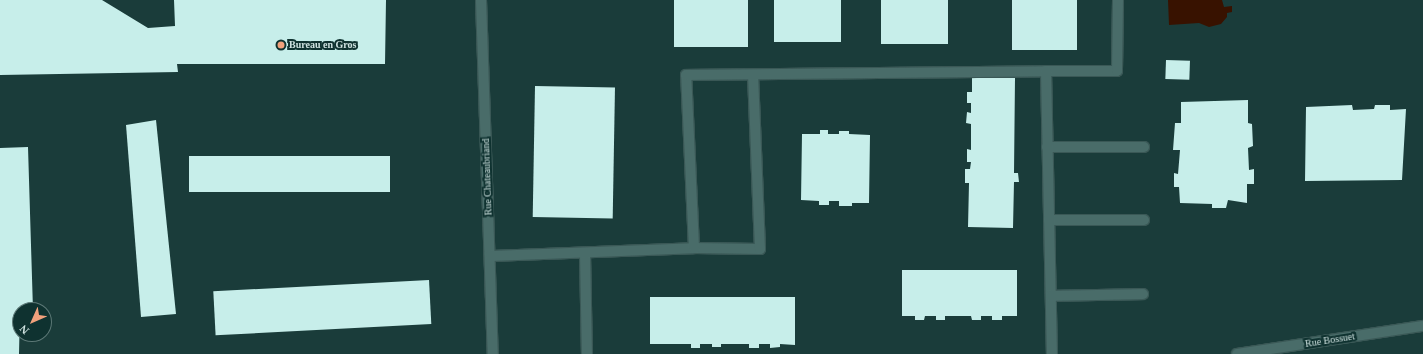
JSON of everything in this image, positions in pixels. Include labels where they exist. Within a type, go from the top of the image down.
[{"type":"street","name":"Rue Chateaubriand","points":[[481,0],[493,354]]},
{"type":"street","points":[[694,248],[686,75],[1117,71],[1118,0]]},
{"type":"street","points":[[1046,71],[1052,354]]},
{"type":"street","points":[[490,256],[694,248],[760,249],[753,75]]},
{"type":"street","points":[[1047,147],[1144,147]]},
{"type":"street","points":[[1049,220],[1144,220]]},
{"type":"street","points":[[585,253],[587,354]]},
{"type":"street","points":[[1051,296],[1143,294]]},
{"type":"street","name":"Rue Bossuet","points":[[1237,354],[1423,326]]},
{"type":"shaded area","points":[[1168,0],[1222,0],[1224,7],[1232,6],[1232,12],[1227,13],[1227,17],[1221,24],[1209,27],[1199,23],[1169,25]]},
{"type":"building","points":[[0,0],[102,0],[148,28],[175,26],[174,0],[386,0],[385,64],[177,64],[178,72],[0,75]]},
{"type":"building","points":[[674,0],[748,0],[748,47],[674,47]]},
{"type":"building","points":[[774,0],[841,0],[841,42],[774,42]]},
{"type":"building","points":[[881,0],[948,0],[948,44],[881,44]]},
{"type":"building","points":[[1012,0],[1077,0],[1077,50],[1012,50]]},
{"type":"building","points":[[1166,60],[1190,61],[1189,80],[1165,79]]},
{"type":"building","points":[[972,77],[1015,78],[1014,173],[1018,173],[1019,182],[1014,182],[1013,228],[968,227],[969,183],[965,183],[965,169],[970,169],[971,162],[967,162],[967,149],[971,150],[971,124],[966,123],[967,112],[971,113],[971,103],[967,103],[967,92],[972,92]]},
{"type":"building","points":[[535,86],[615,87],[613,218],[533,217]]},
{"type":"building","points":[[1248,100],[1248,123],[1252,124],[1253,146],[1248,148],[1249,170],[1254,169],[1254,184],[1247,184],[1247,203],[1228,200],[1226,208],[1212,208],[1212,204],[1180,203],[1179,187],[1174,187],[1174,173],[1178,174],[1180,150],[1173,150],[1175,123],[1181,123],[1181,102]]},
{"type":"building","points":[[1352,105],[1353,110],[1374,109],[1375,105],[1390,105],[1390,110],[1406,109],[1402,180],[1305,181],[1306,107]]},
{"type":"building","points":[[156,120],[176,314],[141,317],[126,125]]},
{"type":"building","points":[[820,130],[828,130],[828,134],[839,134],[839,131],[849,131],[849,134],[870,135],[869,203],[852,203],[852,206],[839,206],[839,201],[829,201],[829,205],[819,205],[819,201],[801,200],[802,134],[820,134]]},
{"type":"building","points":[[28,147],[33,302],[12,302],[12,342],[19,342],[19,354],[0,354],[0,148]]},
{"type":"building","points":[[189,156],[390,156],[390,192],[189,192]]},
{"type":"building","points":[[902,270],[1017,270],[1017,316],[1002,316],[1002,320],[992,320],[992,316],[981,316],[981,320],[972,320],[971,316],[945,316],[945,320],[936,320],[936,316],[925,316],[924,320],[915,320],[915,316],[902,316]]},
{"type":"building","points":[[429,280],[431,324],[216,335],[213,291]]},
{"type":"building","points":[[650,297],[795,297],[795,345],[780,344],[780,347],[770,348],[770,344],[759,344],[759,348],[749,348],[749,344],[721,344],[721,347],[712,347],[712,344],[700,344],[700,348],[691,348],[691,344],[650,344]]},
{"type":"place","name":"Bureau en Gros","points":[[281,45]]}]
